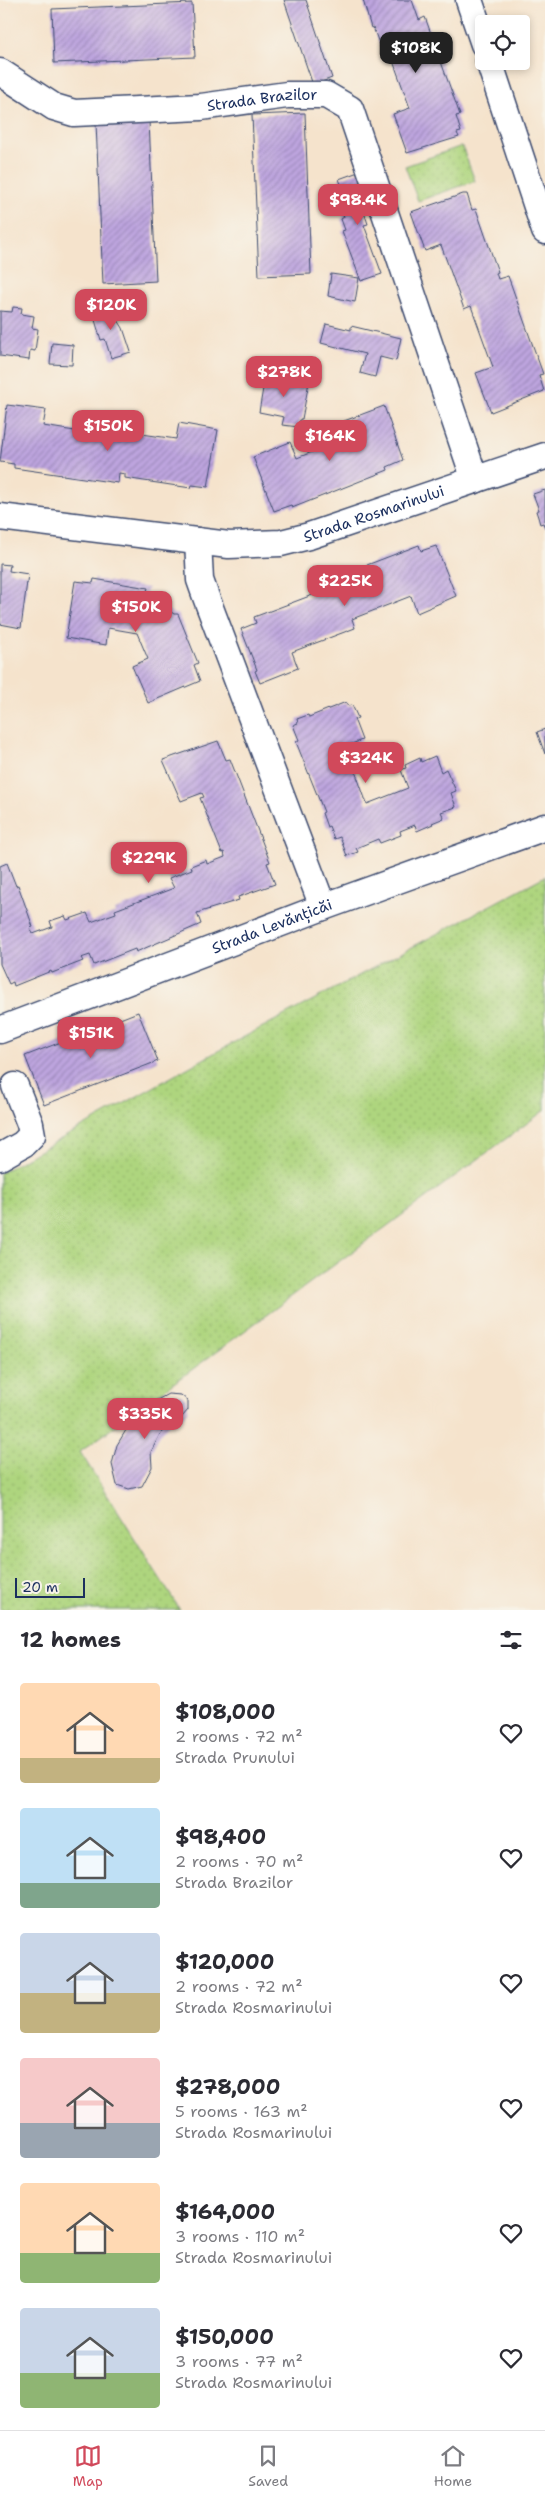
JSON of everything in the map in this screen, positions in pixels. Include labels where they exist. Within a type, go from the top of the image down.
[{"type":"street","points":[[470,0],[475,16]]},
{"type":"street","points":[[492,70],[545,231]]},
{"type":"street","name":"Strada Brazilor","points":[[0,72],[54,107],[74,113],[201,107],[287,95],[326,95],[350,109],[475,480]]},
{"type":"street","name":"Strada Rosmarinului","points":[[0,517],[229,545],[281,543],[309,536],[545,456]]},
{"type":"street","points":[[198,542],[200,580],[323,907]]},
{"type":"street","name":"Strada Levănțicăi","points":[[0,1030],[323,907],[545,827]]},
{"type":"street","points":[[0,1157],[23,1144],[32,1135],[30,1124],[15,1086]]},
{"type":"green space","points":[[462,146],[475,181],[418,201],[405,166]]},
{"type":"green space","points":[[545,876],[545,1110],[80,1452],[180,1610],[0,1610],[0,1173],[216,1052]]},
{"type":"building","points":[[284,0],[306,0],[332,78],[313,85]]},
{"type":"building","points":[[363,0],[412,0],[419,20],[425,17],[460,115],[456,116],[461,132],[457,133],[459,137],[407,153],[393,114],[410,108],[388,47],[381,49],[373,27],[371,28]]},
{"type":"building","points":[[192,3],[195,57],[54,63],[52,9]]},
{"type":"building","points":[[305,113],[311,274],[259,276],[252,115]]},
{"type":"building","points":[[149,121],[156,281],[103,284],[96,123]]},
{"type":"building","points":[[361,171],[371,210],[364,212],[368,224],[364,225],[382,274],[361,281],[342,231],[345,230],[341,219],[344,217],[340,205],[343,204],[339,191],[343,189],[339,179]]},
{"type":"building","points":[[467,194],[472,210],[476,209],[498,272],[496,273],[498,279],[508,276],[543,374],[539,375],[544,391],[491,412],[476,373],[493,367],[471,306],[464,309],[441,245],[425,251],[411,212]]},
{"type":"building","points":[[331,274],[359,278],[355,302],[328,296]]},
{"type":"building","points":[[108,304],[123,328],[131,352],[111,358],[105,339],[101,340],[92,310]]},
{"type":"building","points":[[13,307],[22,308],[21,314],[34,316],[32,328],[38,329],[35,351],[30,350],[29,360],[0,356],[0,311],[12,312]]},
{"type":"building","points":[[326,324],[351,330],[351,326],[401,338],[396,361],[380,357],[375,377],[360,373],[365,354],[321,343]]},
{"type":"building","points":[[52,343],[73,345],[72,365],[50,364]]},
{"type":"building","points":[[266,371],[285,374],[285,378],[309,382],[299,427],[282,425],[284,417],[259,412]]},
{"type":"building","points":[[7,405],[46,410],[43,426],[107,436],[108,429],[176,439],[179,423],[218,430],[208,487],[192,485],[191,488],[144,481],[125,478],[125,474],[119,473],[118,483],[14,468],[14,464],[0,462]]},
{"type":"building","points":[[384,406],[403,460],[387,467],[388,470],[292,508],[291,505],[274,511],[253,457],[290,442],[297,458],[350,437],[344,421]]},
{"type":"building","points":[[545,490],[545,528],[543,523],[540,524],[536,511],[539,510],[533,494]]},
{"type":"building","points":[[419,545],[421,551],[436,546],[456,596],[417,613],[411,596],[352,619],[355,628],[292,652],[298,668],[260,683],[241,629],[256,623],[254,617],[323,591],[320,583]]},
{"type":"building","points":[[0,564],[10,565],[9,571],[28,574],[21,628],[0,624]]},
{"type":"building","points":[[94,579],[148,588],[146,594],[174,614],[178,614],[198,663],[194,665],[200,681],[148,703],[132,666],[148,659],[137,633],[108,628],[106,645],[66,638],[75,581],[93,583]]},
{"type":"building","points":[[346,702],[348,706],[352,705],[358,718],[354,719],[362,740],[346,746],[367,804],[408,788],[401,770],[406,768],[405,765],[420,758],[421,762],[435,756],[441,772],[446,769],[456,791],[451,793],[456,807],[441,812],[444,818],[417,831],[415,825],[400,831],[401,835],[380,843],[378,839],[356,848],[358,852],[347,856],[340,837],[334,839],[329,826],[327,827],[322,813],[324,812],[296,742],[299,740],[293,725],[298,723],[297,719],[308,715],[309,717]]},
{"type":"building","points":[[545,729],[545,754],[537,732]]},
{"type":"building","points":[[218,741],[226,760],[230,759],[270,862],[267,863],[275,884],[238,897],[239,900],[197,913],[201,924],[136,952],[135,949],[94,965],[90,955],[81,958],[83,961],[52,973],[51,971],[14,986],[13,982],[9,984],[0,964],[0,866],[7,863],[16,886],[18,885],[33,927],[30,928],[33,934],[52,927],[50,921],[65,916],[67,920],[87,913],[91,922],[116,913],[115,910],[174,888],[169,878],[192,869],[191,866],[206,860],[207,864],[225,857],[200,798],[204,797],[202,793],[181,801],[163,760]]},
{"type":"building","points":[[138,1012],[158,1061],[44,1105],[25,1056]]},
{"type":"building","points":[[168,1394],[181,1395],[188,1401],[188,1410],[182,1417],[175,1418],[160,1434],[151,1452],[152,1467],[142,1486],[129,1489],[117,1485],[112,1464],[117,1445],[134,1417],[150,1404]]}]
